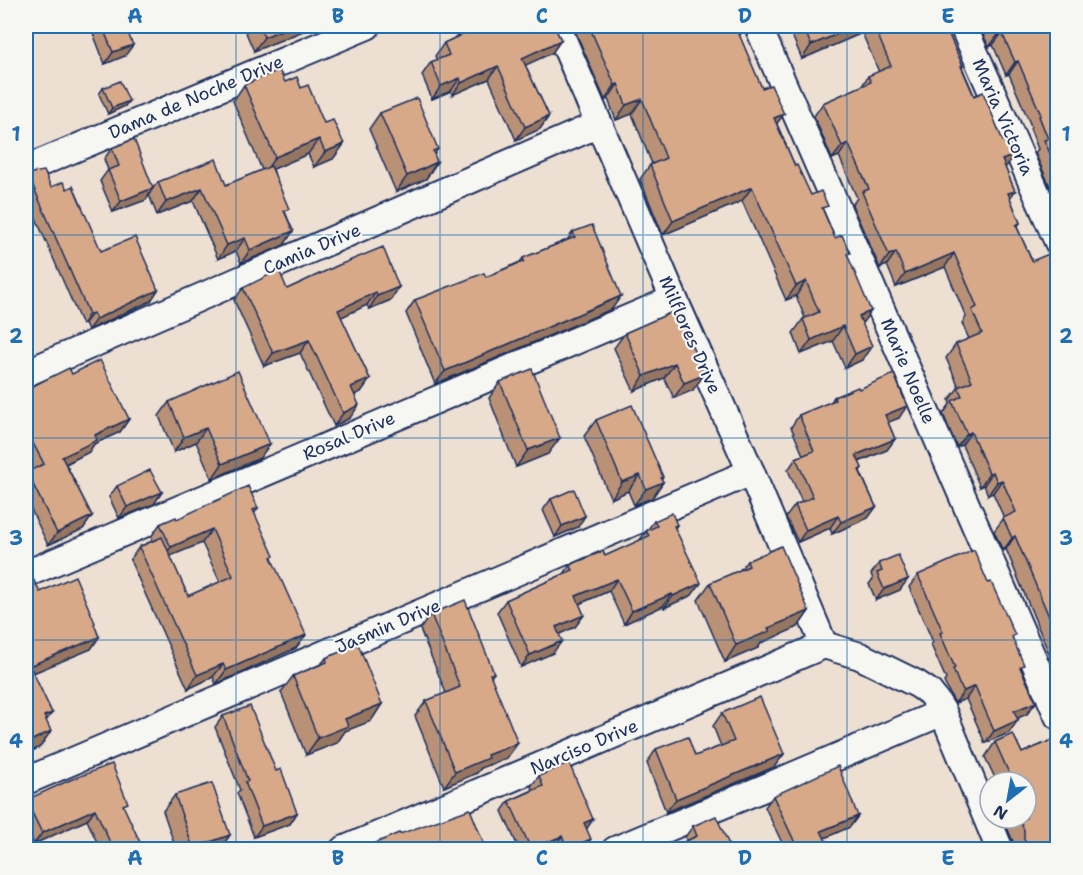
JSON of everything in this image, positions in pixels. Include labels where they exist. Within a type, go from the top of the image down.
[{"type":"street","name":"Dama de Noche Drive","points":[[26,169],[367,26]]},
{"type":"street","name":"Milflores Drive","points":[[557,26],[824,645]]},
{"type":"street","name":"Marie Noelle","points":[[758,26],[1055,703]]},
{"type":"street","name":"Maria Victoria","points":[[963,26],[1058,242]]},
{"type":"street","name":"Camia Drive","points":[[26,373],[599,124]]},
{"type":"street","name":"Rosal Drive","points":[[26,574],[674,299]]},
{"type":"street","name":"Jasmin Drive","points":[[26,781],[751,472]]},
{"type":"street","points":[[824,645],[860,656],[929,692],[943,712],[1000,849]]},
{"type":"street","name":"Narciso Drive","points":[[343,849],[824,645]]},
{"type":"street","points":[[615,849],[943,712]]},
{"type":"building","points":[[102,26],[125,26],[133,45],[113,52]]},
{"type":"building","points":[[259,26],[291,26],[264,37]]},
{"type":"building","points":[[467,26],[554,26],[561,40],[522,58],[549,116],[525,127],[498,66],[461,83],[460,78],[441,86],[431,62],[449,55],[444,43],[470,31]]},
{"type":"building","points":[[589,26],[739,26],[742,32],[739,34],[762,88],[771,85],[784,114],[774,118],[795,166],[797,165],[811,195],[821,191],[828,206],[822,208],[835,238],[842,235],[850,253],[847,254],[871,311],[859,316],[872,346],[855,354],[843,326],[811,340],[803,319],[819,312],[806,281],[796,286],[752,187],[673,221],[650,165],[666,158],[642,99],[626,105]]},
{"type":"building","points":[[803,26],[857,26],[811,45]]},
{"type":"building","points":[[874,26],[945,26],[974,96],[983,92],[1003,141],[1008,139],[1015,155],[1002,160],[1015,191],[1008,193],[1020,223],[1016,225],[1032,261],[1056,251],[1058,255],[1058,638],[1015,536],[1012,538],[1003,518],[1016,512],[1002,480],[997,482],[993,472],[989,473],[971,432],[967,434],[952,401],[962,396],[958,387],[972,381],[956,344],[982,333],[972,310],[977,307],[954,253],[905,274],[896,252],[889,255],[862,192],[869,189],[848,143],[842,146],[823,103],[871,82],[868,76],[891,66]]},
{"type":"building","points":[[994,26],[1058,26],[1058,171],[1044,140],[1048,139],[1039,116],[1041,115],[1018,61],[1015,62],[1002,33],[998,35]]},
{"type":"building","points":[[279,70],[285,82],[297,77],[301,88],[308,85],[324,123],[333,120],[344,144],[325,152],[319,139],[275,157],[244,85]]},
{"type":"building","points":[[120,81],[129,101],[112,108],[103,88]]},
{"type":"building","points":[[417,98],[438,149],[433,151],[437,162],[407,176],[380,113]]},
{"type":"building","points":[[134,139],[153,188],[121,201],[108,170],[119,166],[112,148]]},
{"type":"building","points":[[216,159],[226,185],[271,166],[289,209],[284,211],[293,231],[250,250],[245,238],[227,245],[202,188],[166,202],[158,182]]},
{"type":"building","points":[[44,171],[51,187],[63,182],[67,189],[73,186],[101,251],[135,237],[158,290],[96,319],[93,313],[89,314],[27,172]]},
{"type":"building","points":[[592,225],[621,296],[445,371],[415,300],[484,273],[486,277],[524,261],[523,258],[575,237],[573,232]]},
{"type":"building","points":[[383,247],[399,287],[377,296],[376,292],[338,310],[370,379],[351,387],[359,405],[343,413],[309,340],[273,353],[243,288],[279,270],[287,289]]},
{"type":"building","points":[[677,310],[704,375],[684,383],[675,363],[644,376],[625,333]]},
{"type":"building","points":[[100,360],[129,419],[95,435],[97,440],[62,457],[92,516],[57,533],[27,472],[44,464],[26,430],[26,384],[29,388],[69,368],[72,374]]},
{"type":"building","points":[[532,369],[560,438],[528,450],[500,382]]},
{"type":"building","points":[[238,371],[270,444],[222,464],[206,428],[184,437],[169,402]]},
{"type":"building","points":[[894,374],[907,406],[885,415],[895,439],[856,455],[862,468],[859,470],[876,507],[841,522],[838,516],[806,530],[795,505],[813,497],[796,458],[814,451],[799,415],[835,400],[834,397]]},
{"type":"building","points":[[632,405],[663,477],[661,478],[663,482],[646,489],[640,475],[622,482],[596,420]]},
{"type":"building","points":[[150,470],[162,492],[127,507],[117,486]]},
{"type":"building","points":[[248,486],[258,508],[253,510],[274,556],[271,557],[306,635],[226,670],[223,664],[197,675],[139,547],[162,537],[188,596],[233,576],[212,529],[171,547],[160,524],[176,517],[177,519]]},
{"type":"building","points":[[574,489],[585,516],[562,526],[551,499]]},
{"type":"building","points":[[672,513],[677,525],[674,526],[701,583],[632,611],[617,579],[576,596],[584,615],[556,627],[562,641],[530,655],[506,600],[573,570],[570,565],[603,551],[605,556],[649,536],[646,531],[657,526],[654,521]]},
{"type":"building","points":[[781,546],[809,611],[768,628],[770,631],[736,645],[710,583],[749,566],[747,561]]},
{"type":"building","points":[[974,550],[1015,635],[1012,637],[1024,665],[1020,667],[1036,702],[1014,711],[1018,720],[994,731],[975,686],[964,691],[959,684],[953,669],[955,668],[940,633],[943,632],[918,575]]},
{"type":"building","points":[[898,555],[908,579],[884,589],[877,573],[882,571],[879,563]]},
{"type":"building","points":[[26,574],[29,578],[32,577],[40,592],[75,576],[99,637],[29,666],[26,658]]},
{"type":"building","points":[[465,600],[494,673],[490,674],[518,743],[487,755],[488,758],[455,772],[426,701],[460,687],[431,614]]},
{"type":"building","points":[[358,644],[382,704],[345,719],[348,726],[318,738],[293,676],[327,662],[326,658]]},
{"type":"building","points":[[32,670],[52,713],[44,716],[51,731],[26,743],[26,673]]},
{"type":"building","points":[[760,697],[784,754],[676,799],[656,749],[688,737],[695,756],[734,741],[722,713]]},
{"type":"building","points":[[250,706],[276,771],[281,769],[297,813],[262,826],[245,782],[248,781],[223,716]]},
{"type":"building","points":[[1013,734],[1022,753],[1058,739],[1058,849],[1029,849],[1024,839],[1024,830],[1038,830],[1038,770],[1008,770],[995,742]]},
{"type":"building","points":[[569,763],[593,819],[584,823],[591,839],[567,849],[562,836],[531,849],[509,801],[543,786],[539,776]]},
{"type":"building","points":[[112,764],[128,803],[123,805],[143,849],[113,849],[95,809],[42,833],[26,800]]},
{"type":"building","points":[[838,766],[858,816],[821,831],[826,841],[808,849],[798,849],[773,796]]},
{"type":"building","points":[[212,783],[230,835],[193,848],[175,795]]},
{"type":"building","points":[[470,809],[486,849],[361,849],[399,833]]},
{"type":"building","points":[[716,816],[731,849],[668,849],[697,836],[693,826]]}]
